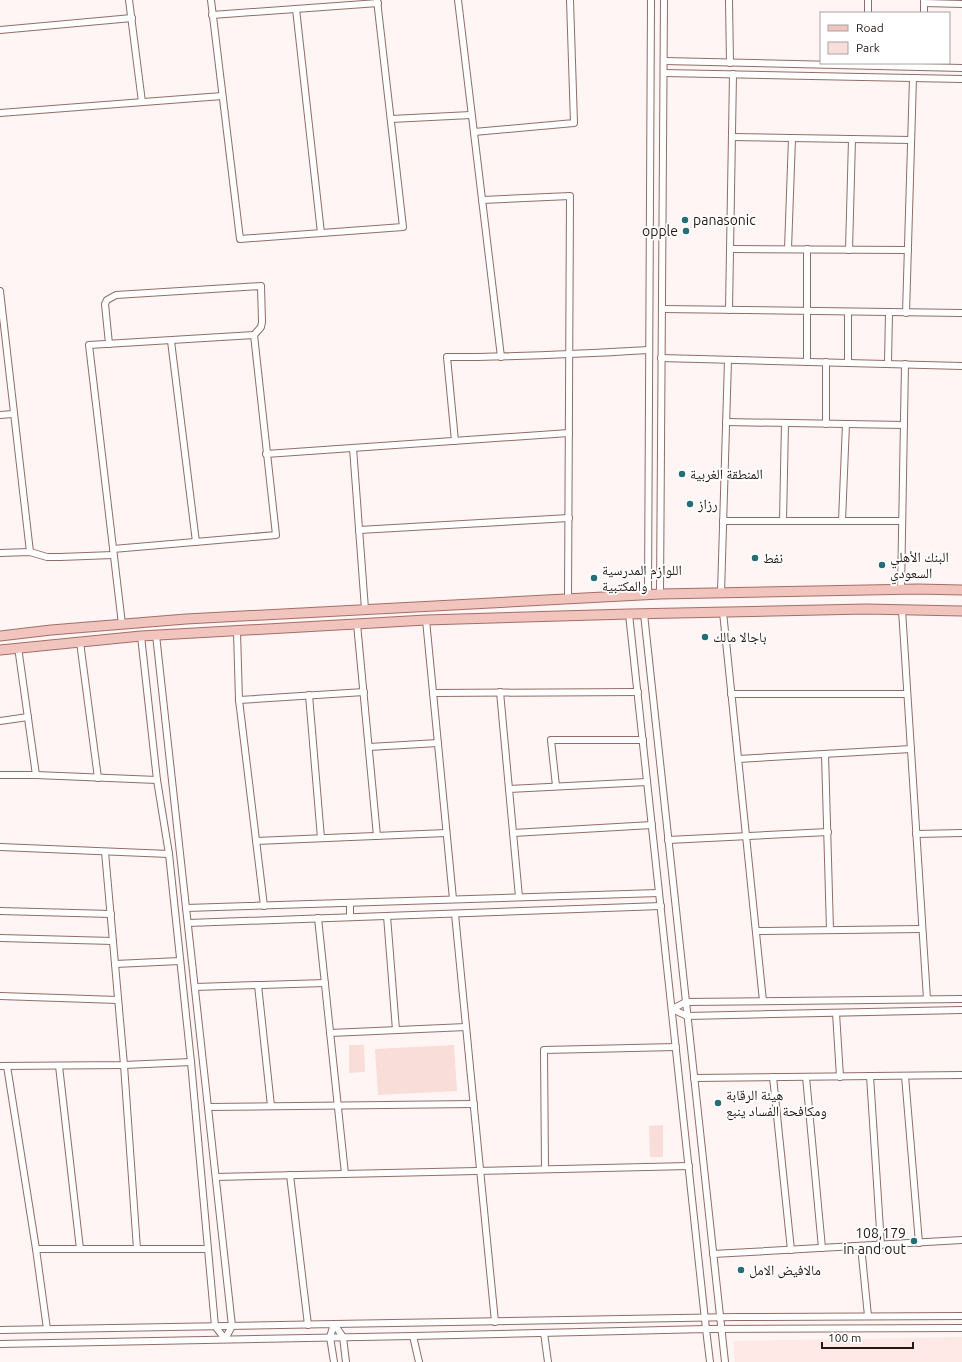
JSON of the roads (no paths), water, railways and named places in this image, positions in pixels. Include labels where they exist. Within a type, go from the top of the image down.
[{"type":"main road","points":[[0,636],[122,624],[193,619],[660,594],[962,590]]},
{"type":"main road","points":[[0,650],[156,635],[237,632],[426,620],[866,609],[962,611]]},
{"type":"street","points":[[129,0],[142,102]]},
{"type":"street","points":[[211,0],[212,15],[240,239],[403,227],[377,2],[212,15]]},
{"type":"street","points":[[458,0],[501,357]]},
{"type":"street","points":[[474,132],[574,124],[570,0]]},
{"type":"street","points":[[648,595],[651,0]]},
{"type":"street","points":[[660,594],[664,0]]},
{"type":"street","points":[[729,0],[730,63]]},
{"type":"street","points":[[868,0],[868,12]]},
{"type":"street","points":[[924,2],[962,4]]},
{"type":"street","points":[[296,9],[321,233]]},
{"type":"street","points":[[0,30],[132,18]]},
{"type":"street","points":[[664,61],[820,64]]},
{"type":"street","points":[[865,64],[923,65],[962,68]]},
{"type":"street","points":[[664,73],[962,79]]},
{"type":"street","points":[[729,310],[733,74]]},
{"type":"street","points":[[906,313],[913,78]]},
{"type":"street","points":[[0,113],[222,96]]},
{"type":"street","points":[[391,119],[471,114]]},
{"type":"street","points":[[732,137],[911,140]]},
{"type":"street","points":[[788,249],[792,138]]},
{"type":"street","points":[[849,250],[852,139]]},
{"type":"street","points":[[482,200],[570,196],[568,600]]},
{"type":"street","points":[[730,249],[908,250]]},
{"type":"street","points":[[807,249],[807,362]]},
{"type":"street","points":[[108,344],[105,304],[107,300],[116,295],[261,286],[262,322],[261,327],[254,335],[171,341],[89,345],[122,624]]},
{"type":"street","points":[[0,291],[2,331],[30,552]]},
{"type":"street","points":[[662,309],[962,314]]},
{"type":"street","points":[[848,312],[848,363]]},
{"type":"street","points":[[888,364],[889,312]]},
{"type":"street","points":[[0,554],[30,552],[60,558],[276,534],[254,335]]},
{"type":"street","points":[[171,341],[196,542]]},
{"type":"street","points":[[455,441],[447,357],[570,355],[649,350]]},
{"type":"street","points":[[662,358],[962,366]]},
{"type":"street","points":[[721,593],[728,360]]},
{"type":"street","points":[[826,362],[826,424]]},
{"type":"street","points":[[902,590],[905,364]]},
{"type":"street","points":[[0,415],[13,414]]},
{"type":"street","points":[[726,422],[904,425]]},
{"type":"street","points":[[783,521],[785,423]]},
{"type":"street","points":[[842,521],[846,424]]},
{"type":"street","points":[[266,454],[570,433]]},
{"type":"street","points":[[353,448],[365,609]]},
{"type":"street","points":[[359,530],[569,518]]},
{"type":"street","points":[[723,521],[902,521]]},
{"type":"street","points":[[902,610],[927,999]]},
{"type":"street","points":[[723,612],[763,1001]]},
{"type":"street","points":[[629,614],[710,1362]]},
{"type":"street","points":[[644,614],[712,1254],[725,1362]]},
{"type":"street","points":[[426,620],[453,900]]},
{"type":"street","points":[[357,624],[377,836]]},
{"type":"street","points":[[237,632],[239,700],[264,906]]},
{"type":"street","points":[[156,635],[232,1326],[225,1339]]},
{"type":"street","points":[[142,636],[157,780],[169,854],[191,1062],[215,1326],[225,1339]]},
{"type":"street","points":[[80,642],[98,778]]},
{"type":"street","points":[[18,648],[36,775]]},
{"type":"street","points":[[239,700],[364,692]]},
{"type":"street","points":[[500,692],[519,897]]},
{"type":"street","points":[[433,693],[638,692]]},
{"type":"street","points":[[731,694],[908,694]]},
{"type":"street","points":[[308,695],[321,838]]},
{"type":"street","points":[[0,721],[28,717]]},
{"type":"street","points":[[556,786],[551,740],[643,740]]},
{"type":"street","points":[[369,747],[438,743]]},
{"type":"street","points":[[738,759],[911,749]]},
{"type":"street","points":[[825,754],[830,930]]},
{"type":"street","points":[[0,775],[157,780]]},
{"type":"street","points":[[509,789],[648,782]]},
{"type":"street","points":[[514,833],[652,825]]},
{"type":"street","points":[[668,840],[828,832]]},
{"type":"street","points":[[256,841],[446,833]]},
{"type":"street","points":[[916,834],[962,833]]},
{"type":"street","points":[[0,847],[169,854]]},
{"type":"street","points":[[105,852],[124,1065],[137,1249]]},
{"type":"street","points":[[186,908],[659,893]]},
{"type":"street","points":[[350,903],[350,917]]},
{"type":"street","points":[[188,923],[661,906]]},
{"type":"street","points":[[0,911],[111,914]]},
{"type":"street","points":[[455,914],[495,1322]]},
{"type":"street","points":[[387,916],[396,1030]]},
{"type":"street","points":[[318,918],[345,1174]]},
{"type":"street","points":[[756,931],[922,929]]},
{"type":"street","points":[[0,938],[113,942]]},
{"type":"street","points":[[115,964],[180,962]]},
{"type":"street","points":[[195,987],[325,983]]},
{"type":"street","points":[[258,985],[271,1106]]},
{"type":"street","points":[[0,996],[118,1000]]},
{"type":"street","points":[[672,1009],[686,1002],[962,998]]},
{"type":"street","points":[[672,1009],[687,1016],[962,1010]]},
{"type":"street","points":[[836,1013],[840,1077]]},
{"type":"street","points":[[330,1033],[466,1027]]},
{"type":"street","points":[[545,1169],[544,1050],[676,1047]]},
{"type":"street","points":[[0,1066],[124,1065],[191,1062]]},
{"type":"street","points":[[7,1066],[48,1329]]},
{"type":"street","points":[[59,1066],[80,1249]]},
{"type":"street","points":[[694,1078],[962,1075]]},
{"type":"street","points":[[870,1076],[881,1245]]},
{"type":"street","points":[[906,1076],[919,1243]]},
{"type":"street","points":[[806,1077],[822,1248]]},
{"type":"street","points":[[773,1078],[791,1250]]},
{"type":"street","points":[[208,1107],[474,1104]]},
{"type":"street","points":[[216,1177],[689,1166]]},
{"type":"street","points":[[290,1175],[308,1325]]},
{"type":"street","points":[[712,1254],[962,1240]]},
{"type":"street","points":[[861,1246],[868,1316]]},
{"type":"street","points":[[36,1249],[207,1249]]},
{"type":"street","points":[[0,1330],[705,1318],[962,1316]]},
{"type":"street","points":[[334,1324],[343,1337],[346,1362]]},
{"type":"street","points":[[334,1324],[330,1337],[334,1362]]},
{"type":"street","points":[[0,1344],[706,1329],[962,1328]]},
{"type":"street","points":[[544,1333],[548,1362]]},
{"type":"street","points":[[413,1336],[419,1362]]},
{"type":"place","name":"panasonic","points":[[685,220]]},
{"type":"place","name":"opple","points":[[686,231]]},
{"type":"place","name":"المنطقة الغربية","points":[[682,474]]},
{"type":"place","name":"رزاز","points":[[690,504]]},
{"type":"place","name":"نفط","points":[[755,558]]},
{"type":"place","name":"البنك الأهلي السعودي","points":[[882,565]]},
{"type":"place","name":"اللوازم المدرسية والمكتبية","points":[[594,578]]},
{"type":"place","name":"باجالا مالك","points":[[705,637]]},
{"type":"place","name":"هيئة الرقابة ومكافحة الفساد ينبع","points":[[718,1103]]},
{"type":"place","name":"108,179 in and out","points":[[914,1241]]},
{"type":"place","name":"مالافيض الامل","points":[[741,1270]]}]
